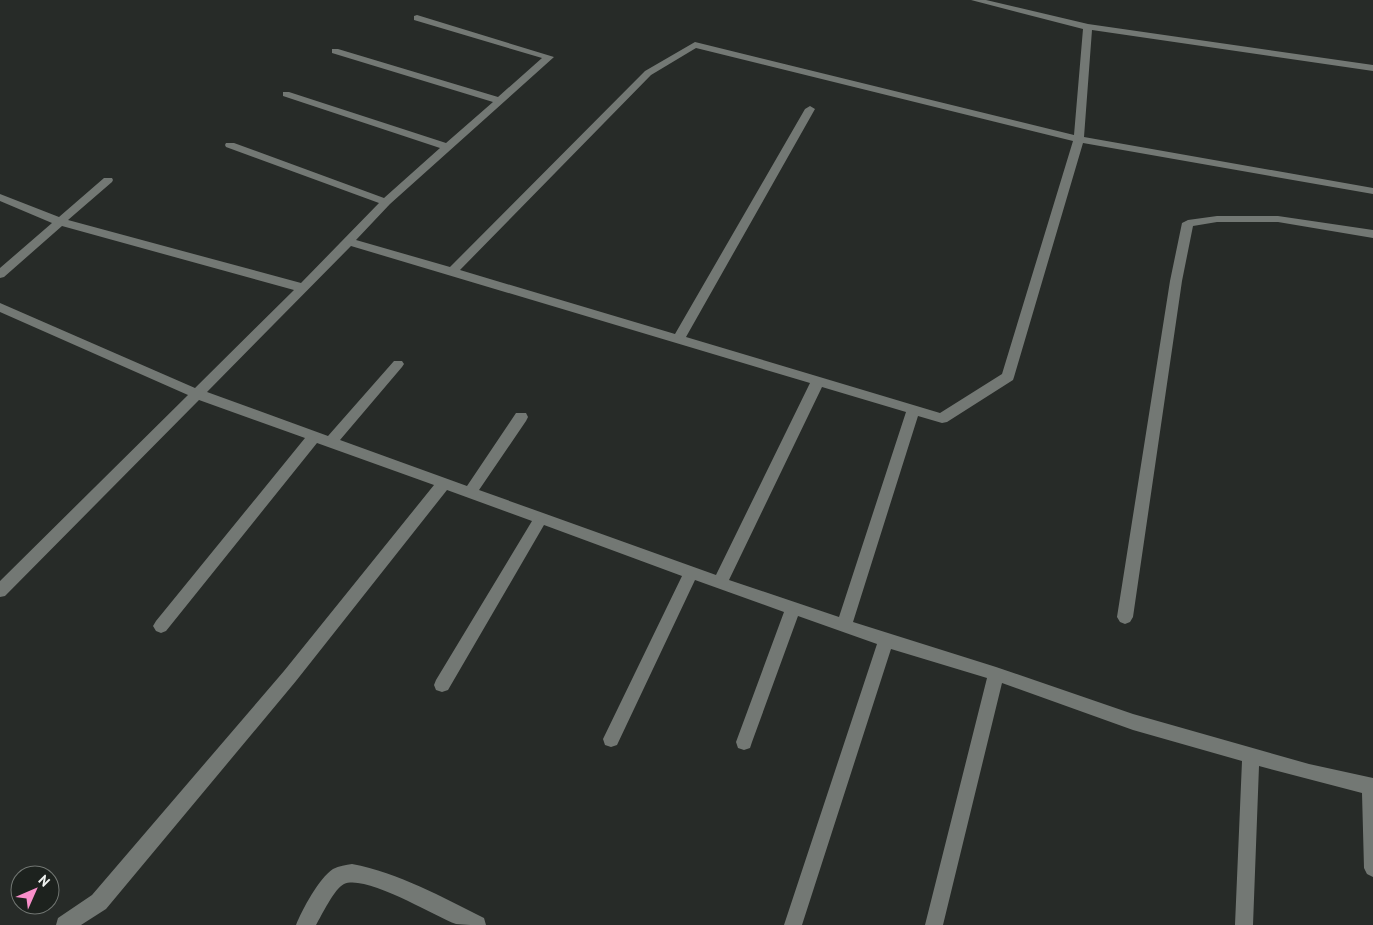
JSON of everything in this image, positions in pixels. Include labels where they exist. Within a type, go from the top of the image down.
[{"type":"street","points":[[975,0],[1088,27],[1373,68]]},
{"type":"street","points":[[0,592],[303,288],[386,202],[549,57],[417,18]]},
{"type":"street","points":[[348,241],[942,418],[1008,377],[1079,138],[1088,27]]},
{"type":"street","points":[[452,272],[648,73],[695,45],[1079,138],[1373,191]]},
{"type":"street","points":[[335,51],[500,101]]},
{"type":"street","points":[[286,94],[447,147]]},
{"type":"street","points":[[678,340],[810,109]]},
{"type":"street","points":[[230,145],[386,202]]},
{"type":"street","points":[[0,274],[108,180]]},
{"type":"street","points":[[0,197],[61,222],[303,288]]},
{"type":"street","points":[[1125,617],[1176,281],[1188,223],[1217,218],[1278,218],[1373,234]]},
{"type":"street","points":[[0,307],[197,394],[691,573],[886,640],[996,674],[1133,722],[1309,772],[1372,786],[1373,868]]},
{"type":"street","points":[[331,442],[398,364]]},
{"type":"street","points":[[720,583],[818,381]]},
{"type":"street","points":[[844,626],[913,410]]},
{"type":"street","points":[[470,492],[521,417]]},
{"type":"street","points":[[161,626],[315,436]]},
{"type":"street","points":[[65,925],[99,902],[290,676],[444,483]]},
{"type":"street","points":[[442,685],[541,518]]},
{"type":"street","points":[[611,739],[691,573]]},
{"type":"street","points":[[744,742],[793,608]]},
{"type":"street","points":[[793,925],[886,640]]},
{"type":"street","points":[[934,925],[996,674]]},
{"type":"street","points":[[1244,925],[1251,756]]},
{"type":"street","points":[[305,925],[341,875],[357,873],[379,878],[478,925]]}]
